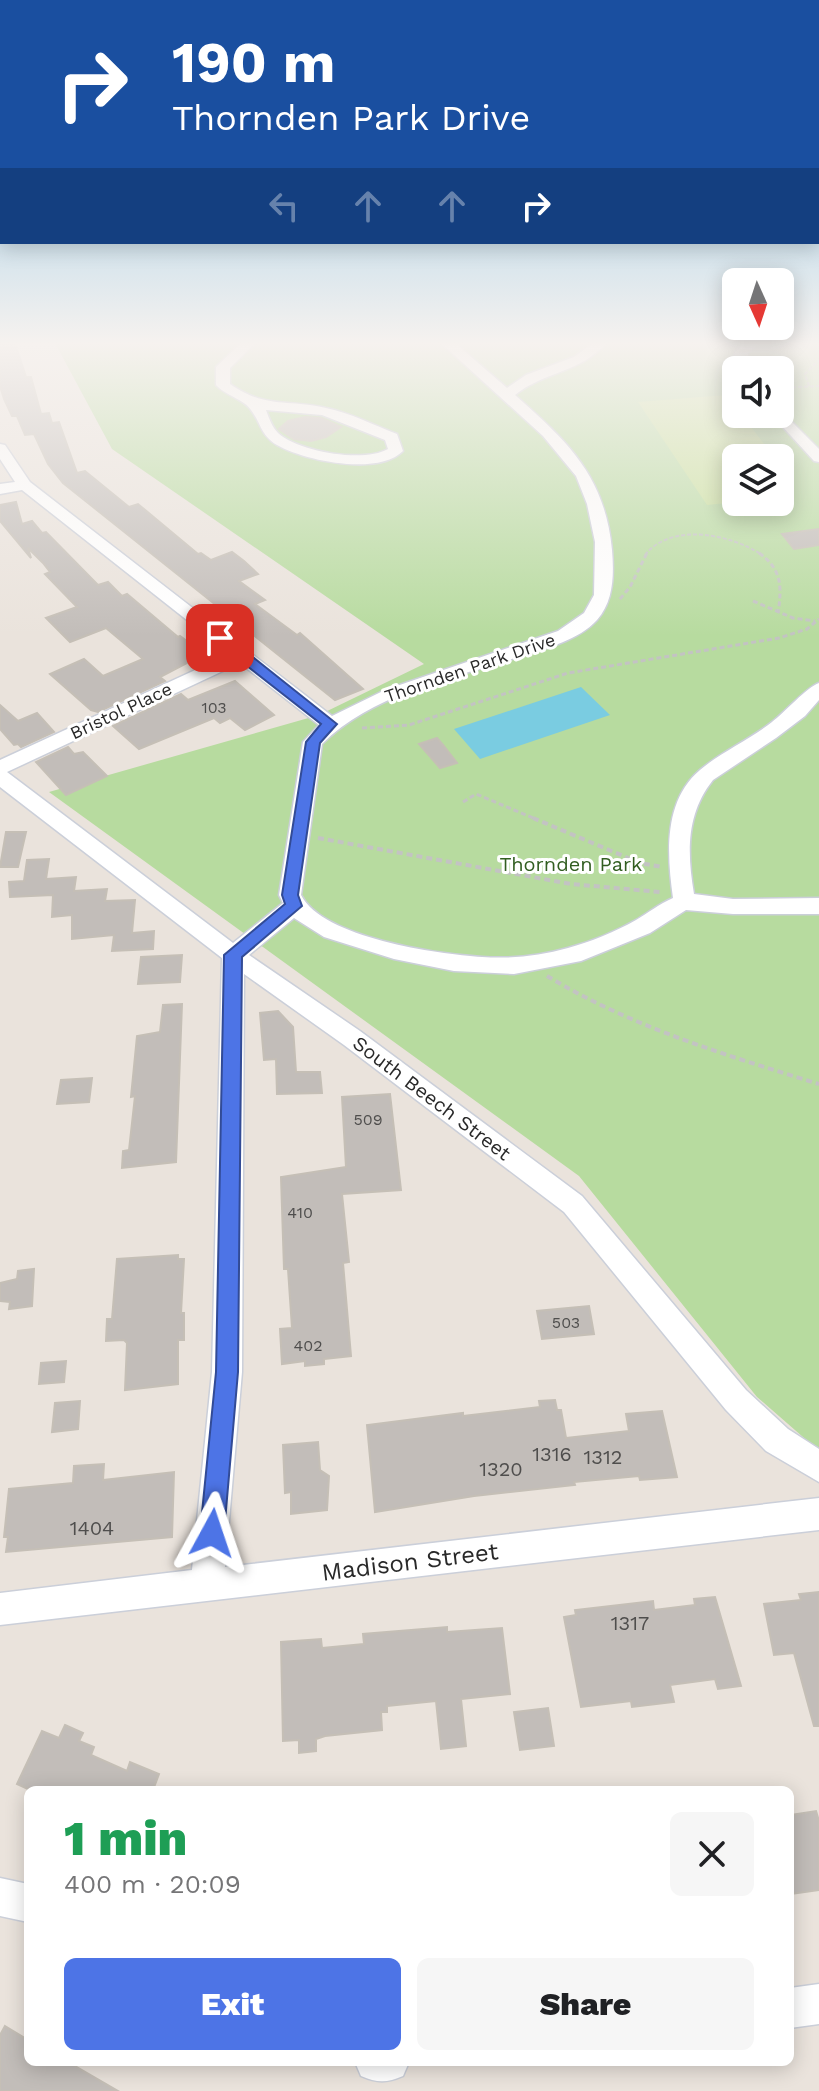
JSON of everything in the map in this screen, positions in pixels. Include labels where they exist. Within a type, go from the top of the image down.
[{"type":"street","points":[[284,441],[304,450],[369,462],[389,457],[396,451],[393,441]]},
{"type":"street","points":[[304,450],[340,441]]},
{"type":"street","name":"Thornden Park Drive","points":[[330,724],[382,697],[564,635],[583,624],[597,610],[604,575],[603,546],[592,495],[584,476],[555,441]]},
{"type":"street","points":[[803,441],[819,458]]},
{"type":"street","points":[[0,448],[25,485],[330,724],[313,742],[290,895],[302,915],[339,934],[417,958],[460,966],[531,963],[591,950],[644,926],[684,902],[718,906],[819,906]]},
{"type":"street","points":[[0,489],[25,485]]},
{"type":"street","name":"Bristol Place","points":[[0,768],[242,655]]},
{"type":"street","points":[[684,902],[679,825],[695,786],[706,775],[788,719],[819,689]]},
{"type":"street","name":"South Beech Street","points":[[0,777],[233,955],[352,1038],[573,1204],[736,1400],[777,1440],[819,1467]]},
{"type":"street","points":[[207,1586],[227,1372],[233,955],[294,906]]},
{"type":"street","name":"Madison Street","points":[[0,1609],[819,1514]]},
{"type":"street","points":[[0,1897],[24,1902]]},
{"type":"street","points":[[794,2007],[819,2004]]},
{"type":"path","points":[[753,601],[793,618],[817,620]]},
{"type":"path","points":[[360,728],[409,725],[568,673],[779,638],[807,629],[817,620]]},
{"type":"path","points":[[463,802],[476,794],[640,863],[669,869]]},
{"type":"path","points":[[308,836],[571,884],[661,892]]},
{"type":"path","points":[[531,963],[552,980],[589,1001],[684,1042],[819,1084]]},
{"type":"green space","name":"Thornden Park","points":[[107,441],[819,441],[819,1451],[757,1397],[579,1176],[49,792],[319,715],[424,664],[112,449]]},
{"type":"green space","points":[[664,441],[762,441],[764,444],[722,444],[722,503],[707,505]]},
{"type":"water","points":[[581,687],[610,715],[480,759],[454,729]]},
{"type":"building","points":[[37,441],[66,441],[77,473],[85,471],[129,507],[138,504],[198,554],[211,560],[232,552],[258,574],[239,581],[265,600],[255,604],[297,635],[300,633],[363,689],[335,700],[63,483],[48,464]]},
{"type":"building","points":[[16,502],[22,524],[32,521],[98,585],[108,582],[122,596],[127,594],[178,637],[204,654],[160,677],[165,681],[98,712],[91,710],[50,674],[84,659],[103,676],[143,659],[106,628],[70,642],[46,618],[77,607],[45,574],[50,572],[43,563],[28,548],[31,558],[0,521],[0,505]]},
{"type":"building","points":[[819,529],[819,545],[794,549],[782,534]]},
{"type":"building","points":[[235,681],[274,715],[245,730],[230,718],[220,723],[214,718],[139,749],[113,726],[181,694],[188,700]]},
{"type":"building","points":[[0,705],[18,721],[37,713],[54,732],[21,747],[14,745],[0,729]]},
{"type":"building","points":[[437,738],[457,763],[440,768],[419,744]]},
{"type":"building","points":[[68,747],[74,754],[83,752],[107,776],[66,795],[36,762]]},
{"type":"building","points":[[6,832],[26,832],[18,867],[0,867]]},
{"type":"building","points":[[49,859],[46,879],[76,877],[74,891],[107,889],[105,901],[135,900],[132,933],[154,931],[153,949],[112,951],[114,935],[72,939],[72,915],[52,917],[53,895],[10,897],[9,882],[24,881],[27,860]]},
{"type":"building","points":[[182,955],[180,982],[138,984],[141,957]]},
{"type":"building","points":[[182,1004],[176,1162],[122,1168],[123,1151],[129,1150],[137,1036],[160,1032],[163,1005]]},
{"type":"building","points":[[278,1011],[293,1027],[296,1072],[320,1072],[322,1093],[277,1094],[276,1059],[264,1060],[260,1013]]},
{"type":"building","points":[[92,1078],[89,1102],[57,1104],[61,1080]]},
{"type":"building","points":[[390,1094],[401,1190],[342,1194],[349,1262],[343,1263],[351,1356],[324,1359],[324,1364],[305,1366],[305,1361],[282,1364],[280,1329],[292,1328],[288,1269],[284,1269],[281,1177],[346,1167],[342,1097]]},
{"type":"building","points":[[178,1255],[178,1259],[184,1259],[181,1313],[184,1313],[184,1340],[178,1340],[178,1384],[125,1390],[127,1343],[124,1340],[106,1341],[107,1319],[112,1319],[117,1259]]},
{"type":"building","points":[[34,1269],[32,1306],[9,1309],[10,1302],[0,1301],[0,1283],[17,1279],[18,1271]]},
{"type":"building","points":[[589,1306],[594,1334],[542,1339],[537,1311]]},
{"type":"building","points":[[66,1361],[64,1382],[39,1384],[41,1363]]},
{"type":"building","points":[[555,1400],[557,1410],[561,1410],[566,1438],[629,1431],[626,1414],[662,1411],[677,1477],[640,1480],[639,1476],[574,1482],[575,1485],[474,1496],[375,1512],[367,1425],[540,1407],[539,1401]]},
{"type":"building","points":[[80,1401],[78,1429],[52,1432],[55,1403]]},
{"type":"building","points":[[318,1442],[320,1470],[329,1476],[327,1510],[291,1514],[291,1492],[285,1493],[283,1445]]},
{"type":"building","points":[[104,1464],[103,1480],[174,1472],[172,1537],[6,1552],[8,1537],[4,1537],[9,1489],[73,1483],[74,1466]]},
{"type":"building","points":[[819,1592],[819,1726],[814,1726],[794,1653],[774,1655],[764,1604],[801,1600],[799,1594]]},
{"type":"building","points":[[715,1597],[741,1686],[718,1689],[715,1679],[670,1685],[674,1702],[632,1707],[631,1701],[581,1707],[564,1617],[576,1615],[575,1610],[653,1601],[654,1610],[695,1605],[694,1599]]},
{"type":"building","points":[[447,1627],[447,1632],[502,1628],[510,1694],[461,1699],[466,1746],[441,1749],[436,1701],[387,1706],[387,1712],[381,1712],[382,1730],[325,1736],[316,1739],[316,1751],[299,1753],[299,1740],[283,1741],[281,1642],[321,1639],[322,1648],[364,1644],[363,1634]]},
{"type":"building","points":[[548,1708],[554,1746],[520,1750],[514,1712]]},
{"type":"building","points":[[65,1725],[83,1733],[79,1741],[94,1747],[91,1755],[127,1771],[130,1762],[159,1774],[154,1786],[24,1787],[17,1784],[42,1731],[59,1738]]},
{"type":"building","points":[[816,1811],[819,1821],[819,1890],[794,1893],[794,1814]]},
{"type":"building","points":[[5,2026],[24,2038],[24,2066],[75,2066],[118,2091],[0,2091],[0,2035]]},
{"type":"route","points":[[212,1533],[227,1372],[233,955],[294,906],[290,895],[313,742],[330,724],[220,638]]}]
